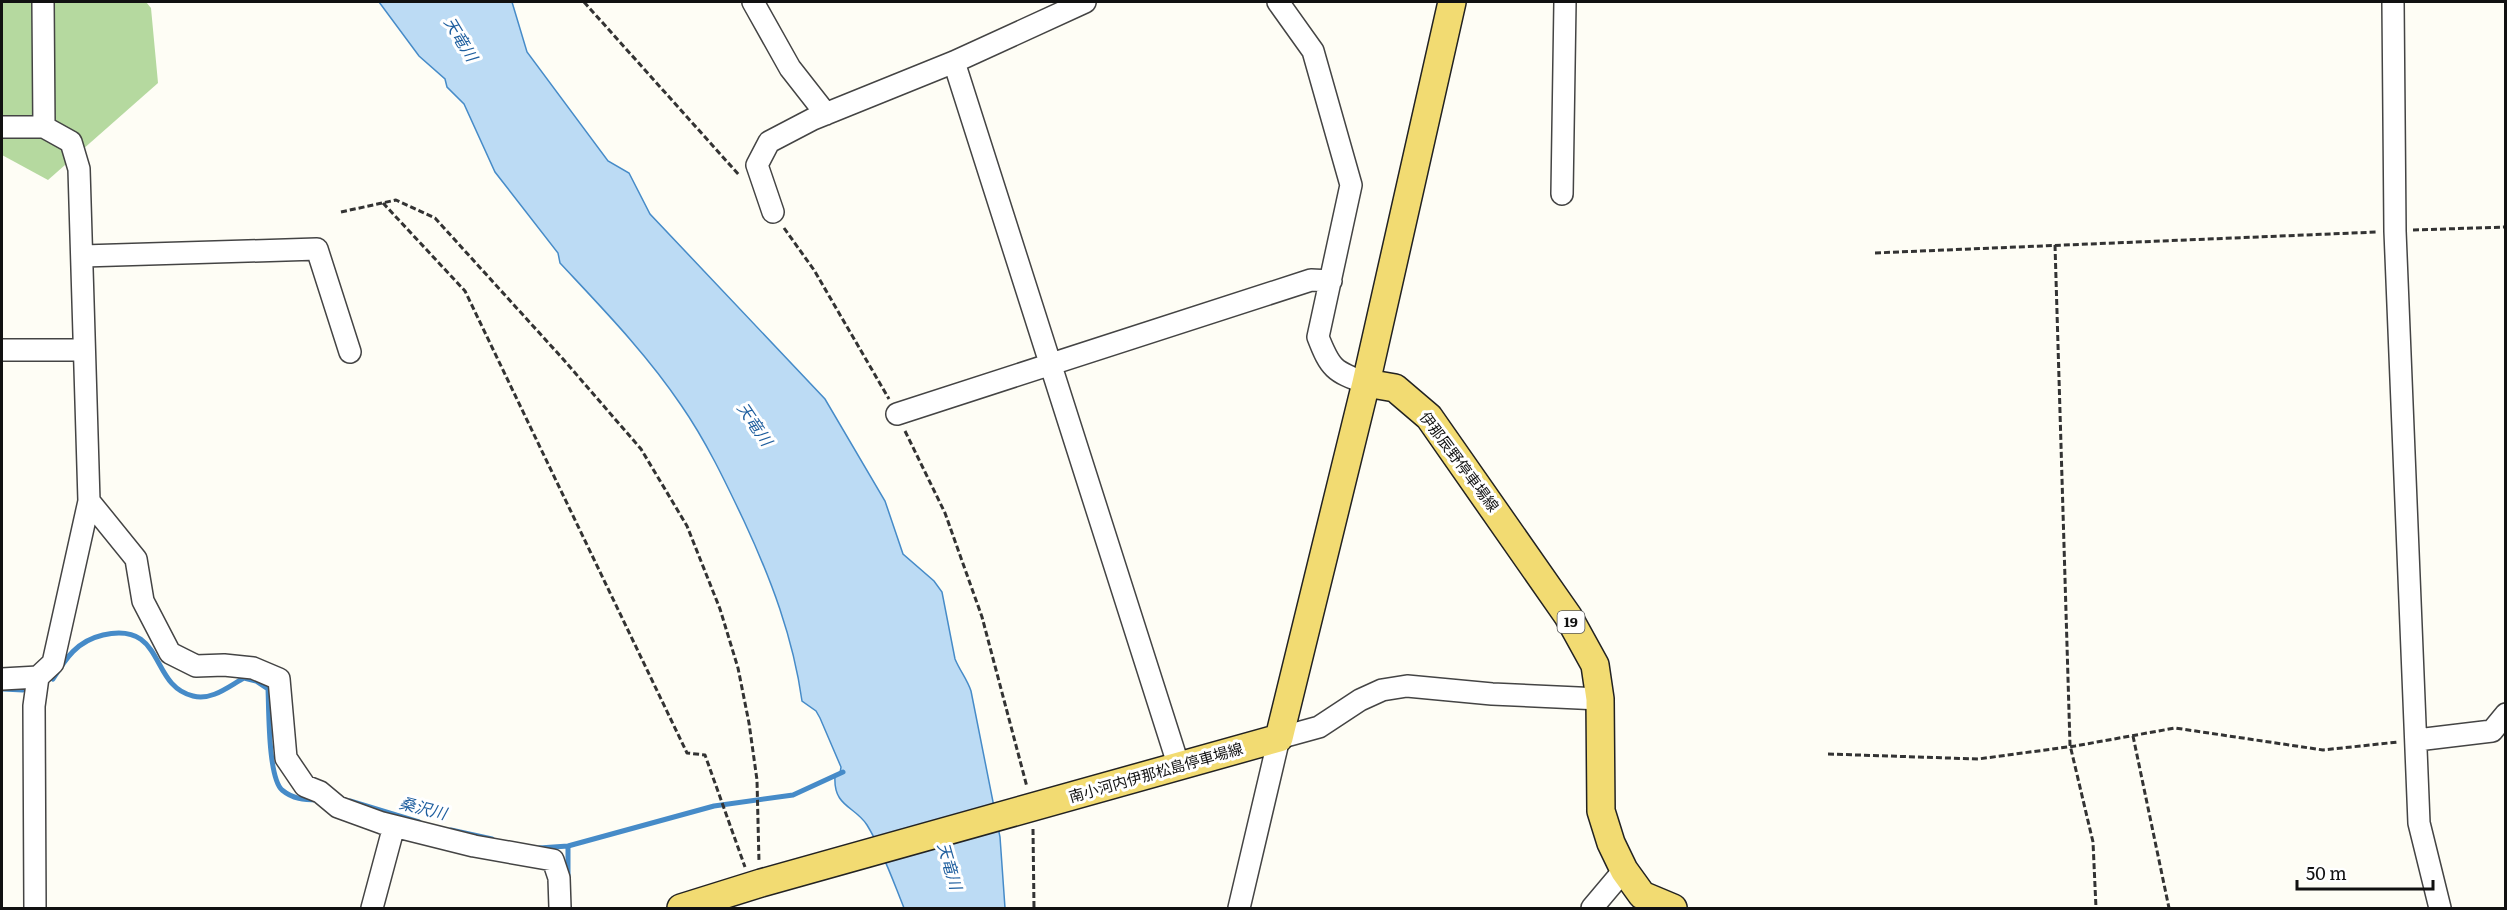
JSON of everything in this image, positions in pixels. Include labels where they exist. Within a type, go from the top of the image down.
[{"type":"main road","points":[[1279,738],[1366,383],[1452,2]]},
{"type":"main road","name":"伊那辰野停車場線","points":[[1366,383],[1395,388],[1429,417],[1568,616],[1595,665],[1600,699],[1601,811],[1611,843],[1624,870],[1642,895],[1673,909]]},
{"type":"main road","name":"南小河内伊那松島停車場線","points":[[681,909],[763,883],[1279,738]]},
{"type":"street","points":[[43,2],[44,127]]},
{"type":"street","points":[[753,2],[790,68],[826,114]]},
{"type":"street","points":[[773,212],[757,165],[769,142],[826,114],[954,62],[1085,2]]},
{"type":"street","points":[[1278,2],[1312,51],[1351,185],[1318,337],[1326,357],[1340,374],[1366,383]]},
{"type":"street","points":[[1562,194],[1565,2]]},
{"type":"street","points":[[2393,2],[2395,231],[2419,823],[2440,909]]},
{"type":"street","points":[[954,62],[1179,767]]},
{"type":"street","points":[[2,127],[44,127],[71,142],[79,169],[89,501],[53,663],[38,676],[2,679]]},
{"type":"street","points":[[83,256],[316,249],[350,352]]},
{"type":"street","points":[[897,414],[1311,280],[1331,281]]},
{"type":"street","points":[[2,351],[84,350]]},
{"type":"street","points":[[89,501],[136,559],[143,601],[170,653],[196,666],[224,665],[253,668],[279,679],[286,758],[305,786],[320,792],[338,807],[394,826],[474,846],[553,860],[559,878],[560,909]]},
{"type":"street","points":[[35,909],[34,706],[38,676]]},
{"type":"street","points":[[1239,909],[1279,738],[1319,726],[1360,700],[1382,690],[1407,686],[1492,694],[1600,699]]},
{"type":"street","points":[[2417,740],[2492,730],[2505,714]]},
{"type":"street","points":[[372,909],[394,826]]},
{"type":"street","points":[[1592,909],[1624,870]]},
{"type":"path","points":[[584,2],[742,177]]},
{"type":"path","points":[[341,212],[396,200],[435,218],[641,449],[687,526],[720,609],[738,668],[757,780],[763,883]]},
{"type":"path","points":[[383,203],[465,291],[687,753],[705,755],[727,816],[763,883]]},
{"type":"path","points":[[773,212],[814,270],[897,414],[945,513],[982,616],[1027,809],[1034,909]]},
{"type":"path","points":[[1875,253],[2505,226]]},
{"type":"path","points":[[2055,245],[2070,745],[2093,842],[2096,909]]},
{"type":"path","points":[[1828,754],[1977,759],[2175,728],[2323,750],[2417,740]]},
{"type":"path","points":[[2133,736],[2169,909]]},
{"type":"green space","points":[[2,2],[146,2],[151,8],[158,83],[48,180],[2,155]]},
{"type":"water","name":"天竜川","points":[[379,2],[512,2],[527,52],[608,161],[629,173],[650,214],[825,399],[885,501],[903,554],[934,581],[942,592],[955,659],[971,691],[1000,837],[1005,908],[904,908],[873,835],[862,819],[837,794],[835,776],[840,773],[841,767],[816,711],[802,701],[787,631],[772,587],[744,521],[699,433],[653,367],[560,263],[558,253],[495,172],[464,104],[447,87],[445,79],[419,56]]},
{"type":"waterway","name":"桑沢川","points":[[53,679],[73,651],[86,641],[103,635],[123,633],[137,637],[148,646],[169,680],[179,690],[193,696],[214,695],[244,678],[256,681],[268,689],[270,742],[277,783],[282,790],[294,797],[317,800]]},
{"type":"waterway","name":"桑沢川","points":[[3,689],[23,690]]},
{"type":"waterway","name":"桑沢川","points":[[539,848],[568,846],[714,806],[793,795],[843,772]]},
{"type":"waterway","name":"桑沢川","points":[[350,801],[419,822]]},
{"type":"waterway","name":"桑沢川","points":[[451,830],[492,839]]},
{"type":"waterway","points":[[568,846],[568,877]]}]
